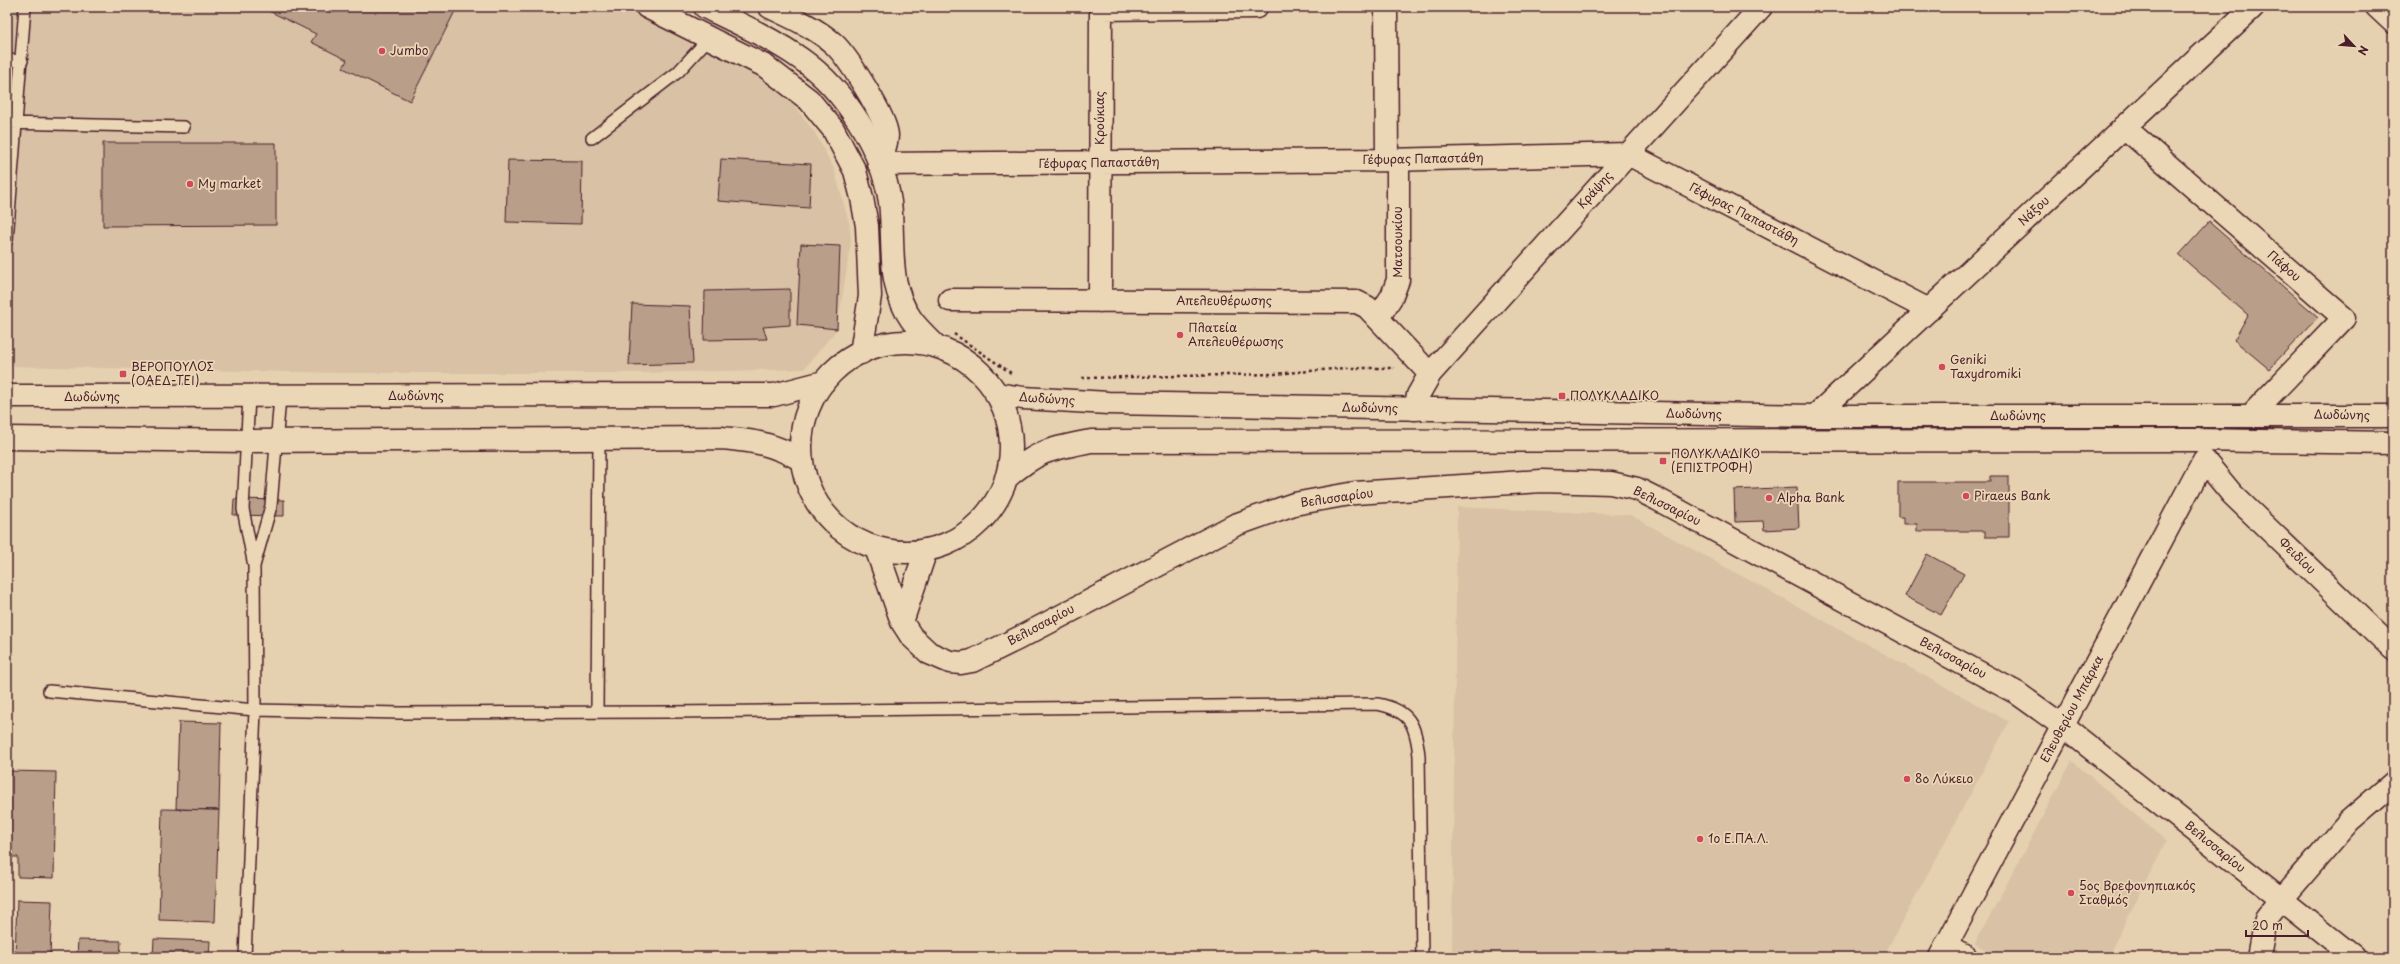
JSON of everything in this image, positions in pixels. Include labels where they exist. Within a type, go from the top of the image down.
[{"type":"street","points":[[647,7],[765,66],[794,86],[821,112],[846,151],[855,171],[862,198],[868,236],[870,296],[861,353]]},
{"type":"street","points":[[705,7],[776,43],[812,68],[830,84],[849,108],[865,134],[879,164],[886,184],[890,204],[895,285],[911,319],[943,339]]},
{"type":"street","points":[[770,7],[803,24],[833,43],[853,67],[877,109],[887,134],[885,149],[879,164]]},
{"type":"street","points":[[1100,8],[1256,7]]},
{"type":"street","name":"Ματσουκίου","points":[[1378,318],[1392,296],[1398,280],[1386,7]]},
{"type":"street","name":"Κράψης","points":[[1430,374],[1761,7]]},
{"type":"street","name":"Νάξου","points":[[1815,416],[2252,7]]},
{"type":"street","points":[[2377,7],[2393,22]]},
{"type":"street","name":"Κρούκιας","points":[[1100,8],[1100,301]]},
{"type":"street","name":"Πάφου","points":[[2124,127],[2344,318],[2252,414]]},
{"type":"street","name":"Γέφυρας Παπαστάθη","points":[[879,164],[1393,160],[1628,154],[1929,310]]},
{"type":"street","name":"Απελευθέρωσης","points":[[950,300],[1355,301],[1365,305],[1430,374]]},
{"type":"street","name":"Δωδώνης","points":[[943,339],[955,354],[972,366],[987,380],[996,394],[1006,417],[1010,437],[1010,458],[1006,478],[998,497],[987,514],[973,528],[956,540],[926,550],[897,552],[876,548],[860,542],[840,530],[825,515],[812,492],[802,460],[801,440],[805,419],[813,400],[824,382],[838,367],[861,353],[894,343],[915,343],[943,339]]},
{"type":"street","points":[[1415,409],[1418,395],[1430,374]]},
{"type":"street","name":"Δωδώνης","points":[[7,396],[280,397],[774,395],[824,382]]},
{"type":"street","name":"Δωδώνης","points":[[996,394],[1022,398],[1108,403],[1815,416],[2391,414]]},
{"type":"street","points":[[7,438],[246,441],[721,438],[759,442],[774,446],[802,460]]},
{"type":"street","name":"Φειδίου","points":[[2193,440],[2204,460],[2232,494],[2393,649]]},
{"type":"street","name":"Δωδώνης","points":[[1006,478],[1034,456],[1048,450],[1091,441],[2219,440],[2393,443]]},
{"type":"street","name":"Ελευθερίου Μπάρκα","points":[[1943,952],[2204,460],[2219,440]]},
{"type":"street","name":"Βελισσαρίου","points":[[876,548],[902,622],[916,641],[930,654],[950,662],[966,662],[1019,638],[1235,524],[1294,504],[1355,493],[1461,485],[1541,481],[1598,482],[1626,486],[1657,499],[2017,693],[2063,726],[2354,957]]},
{"type":"street","points":[[902,622],[926,550]]},
{"type":"street","points":[[2259,957],[2266,919],[2349,821],[2393,783]]},
{"type":"street","points":[[1943,952],[1966,957]]},
{"type":"lane","points":[[7,240],[12,124],[22,61],[25,7]]},
{"type":"lane","points":[[592,138],[678,72],[709,38]]},
{"type":"lane","points":[[7,60],[22,61]]},
{"type":"lane","points":[[12,124],[184,127]]},
{"type":"lane","points":[[245,957],[255,710],[254,566],[243,509],[249,397]]},
{"type":"lane","points":[[254,566],[271,506],[280,397]]},
{"type":"lane","points":[[597,711],[599,439]]},
{"type":"lane","points":[[48,691],[255,710],[400,713],[597,711],[670,712],[1377,704],[1393,707],[1407,716],[1417,734],[1420,756],[1422,957]]},
{"type":"path","points":[[943,339],[979,349],[1013,374]]},
{"type":"path","points":[[1076,379],[1282,374],[1347,368],[1399,368]]},
{"type":"shaded area","points":[[7,7],[626,7],[751,69],[796,108],[815,133],[834,169],[849,223],[851,242],[837,329],[804,369],[640,373],[347,373],[7,366]]},
{"type":"shaded area","name":"1ο Ε.ΠΑ.Λ.","points":[[1457,507],[1630,515],[2009,722],[1883,957],[1452,957]]},
{"type":"shaded area","name":"5ος Βρεφονηπιακός Σταθμός","points":[[2072,761],[2166,841],[2108,957],[2000,957],[1975,944]]},
{"type":"building","name":"Jumbo","points":[[271,7],[457,7],[410,101],[343,68],[347,60],[311,42],[316,34],[269,11]]},
{"type":"building","name":"My market","points":[[103,143],[276,143],[276,225],[103,226]]},
{"type":"building","points":[[721,159],[811,164],[809,208],[718,201]]},
{"type":"building","points":[[508,160],[582,161],[581,224],[506,222]]},
{"type":"building","points":[[2209,222],[2318,317],[2269,369],[2234,340],[2248,315],[2179,255]]},
{"type":"building","points":[[801,244],[840,246],[837,329],[797,325]]},
{"type":"building","points":[[790,289],[790,325],[763,327],[767,339],[704,340],[705,291]]},
{"type":"building","points":[[632,304],[690,306],[693,363],[629,365]]},
{"type":"building","points":[[1990,476],[2009,476],[2009,537],[1985,537],[1985,531],[1917,531],[1917,524],[1903,524],[1903,517],[1898,517],[1898,482],[1990,482]]},
{"type":"building","points":[[1797,487],[1799,528],[1764,530],[1763,521],[1735,522],[1734,490]]},
{"type":"building","points":[[234,499],[284,500],[284,516],[233,515]]},
{"type":"building","points":[[1927,554],[1964,574],[1941,615],[1905,596]]},
{"type":"building","points":[[179,722],[221,723],[219,810],[176,809]]},
{"type":"building","points":[[7,771],[56,772],[54,878],[18,877],[18,857],[7,857]]},
{"type":"building","points":[[162,809],[219,810],[215,922],[159,920]]},
{"type":"building","points":[[17,900],[52,901],[50,957],[15,957]]},
{"type":"building","points":[[154,939],[210,941],[209,957],[153,957]]},
{"type":"building","points":[[78,940],[121,941],[120,957],[77,957]]},
{"type":"place","name":"Jumbo","points":[[382,51]]},
{"type":"place","name":"My market","points":[[190,184]]},
{"type":"place","name":"Πλατεία Απελευθέρωσης","points":[[1180,335]]},
{"type":"place","name":"Geniki Taxydromiki","points":[[1942,367]]},
{"type":"place","name":"ΒΕΡΟΠΟΥΛΟΣ (ΟΑΕΔ-ΤΕΙ)","points":[[123,374]]},
{"type":"place","name":"ΠΟΛΥΚΛΑΔΙΚΟ","points":[[1562,396]]},
{"type":"place","name":"ΠΟΛΥΚΛΑΔΙΚΟ (ΕΠΙΣΤΡΟΦΗ)","points":[[1663,461]]},
{"type":"place","name":"Piraeus Bank","points":[[1966,496]]},
{"type":"place","name":"Alpha Bank","points":[[1769,498]]},
{"type":"place","name":"8ο Λύκειο","points":[[1907,779]]},
{"type":"place","name":"1ο Ε.ΠΑ.Λ.","points":[[1700,839]]},
{"type":"place","name":"5ος Βρεφονηπιακός Σταθμός","points":[[2071,893]]}]
